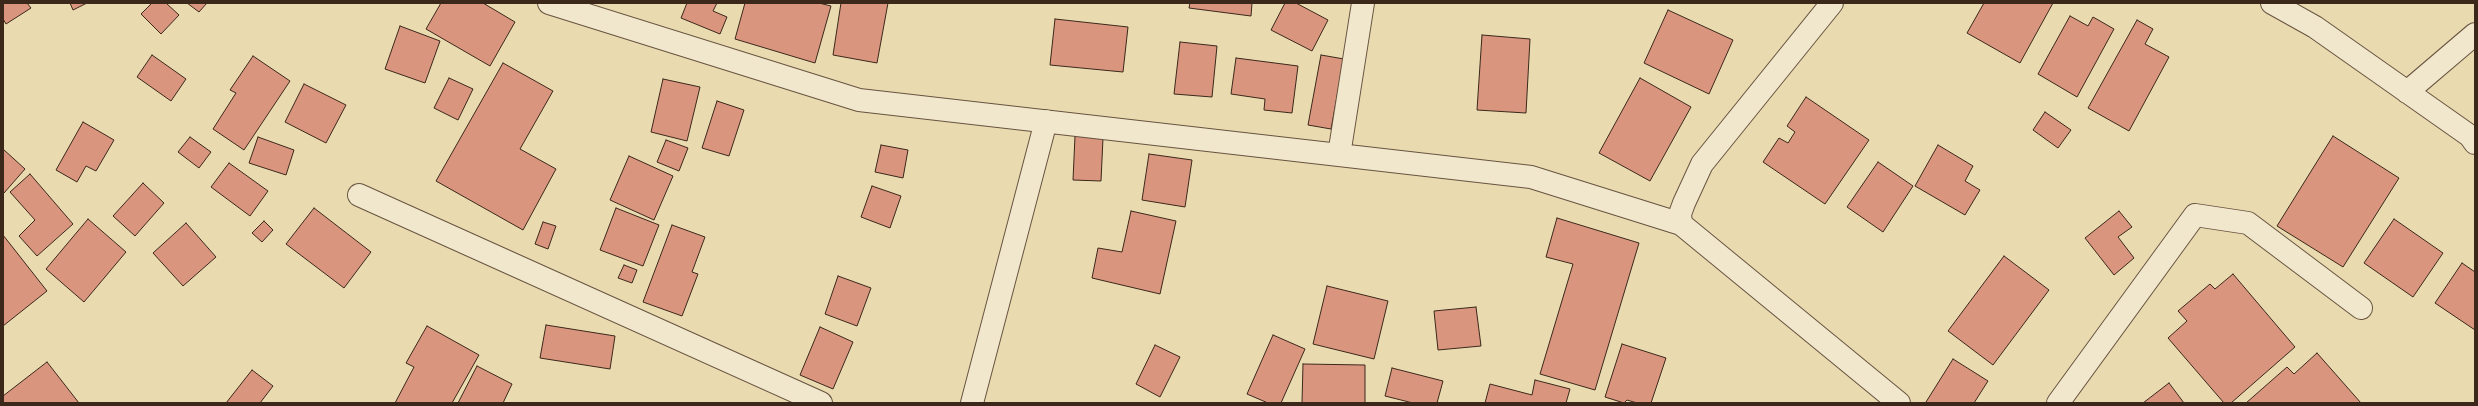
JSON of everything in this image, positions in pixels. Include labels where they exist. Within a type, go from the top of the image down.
[{"type":"street","points":[[549,3],[859,100],[1531,177],[1681,224],[1899,403]]},
{"type":"street","points":[[1339,155],[1363,3]]},
{"type":"street","points":[[1681,224],[1680,214],[1702,164],[1832,3]]},
{"type":"street","points":[[2272,3],[2315,27],[2470,136],[2475,143]]},
{"type":"street","points":[[2407,92],[2475,34]]},
{"type":"street","points":[[972,403],[1046,121]]},
{"type":"street","points":[[359,195],[821,403]]},
{"type":"street","points":[[2058,403],[2195,215],[2248,223],[2361,308]]},
{"type":"building","points":[[3,3],[27,3],[31,8],[6,24],[3,19]]},
{"type":"building","points":[[70,3],[87,3],[73,10]]},
{"type":"building","points":[[152,3],[166,3],[179,15],[161,34],[141,14]]},
{"type":"building","points":[[187,3],[207,3],[199,12]]},
{"type":"building","points":[[441,3],[483,3],[515,22],[490,66],[426,29]]},
{"type":"building","points":[[687,3],[717,3],[713,11],[727,17],[720,34],[681,18]]},
{"type":"building","points":[[745,3],[819,3],[831,6],[815,63],[735,39]]},
{"type":"building","points":[[841,3],[888,3],[877,63],[833,55]]},
{"type":"building","points":[[1190,3],[1252,3],[1251,16],[1189,8]]},
{"type":"building","points":[[1285,3],[1296,3],[1328,20],[1312,51],[1271,30]]},
{"type":"building","points":[[1984,3],[2053,3],[2020,63],[1967,33]]},
{"type":"building","points":[[1668,10],[1733,40],[1709,94],[1644,63]]},
{"type":"building","points":[[2070,16],[2088,26],[2093,17],[2114,29],[2077,97],[2038,74]]},
{"type":"building","points":[[1055,19],[1128,27],[1123,72],[1050,65]]},
{"type":"building","points":[[2137,20],[2153,29],[2145,44],[2169,57],[2129,131],[2088,108]]},
{"type":"building","points":[[400,26],[440,41],[425,83],[385,69]]},
{"type":"building","points":[[1482,35],[1530,39],[1526,113],[1477,110]]},
{"type":"building","points":[[1180,42],[1217,46],[1212,97],[1174,94]]},
{"type":"building","points":[[152,55],[186,79],[171,101],[137,77]]},
{"type":"building","points":[[1321,55],[1344,59],[1331,129],[1308,125]]},
{"type":"building","points":[[253,56],[290,81],[244,150],[213,129],[236,93],[230,90]]},
{"type":"building","points":[[1236,58],[1298,66],[1292,113],[1264,110],[1265,99],[1231,94]]},
{"type":"building","points":[[503,63],[553,91],[520,149],[556,169],[523,230],[436,181]]},
{"type":"building","points":[[449,78],[473,89],[458,120],[434,108]]},
{"type":"building","points":[[1640,78],[1691,107],[1650,181],[1599,153]]},
{"type":"building","points":[[663,79],[700,87],[687,141],[651,132]]},
{"type":"building","points":[[304,84],[346,105],[326,143],[285,122]]},
{"type":"building","points":[[1806,97],[1869,140],[1825,204],[1763,162],[1779,138],[1788,143],[1795,132],[1787,126]]},
{"type":"building","points":[[717,101],[744,110],[729,156],[702,148]]},
{"type":"building","points":[[2045,112],[2071,130],[2058,148],[2033,130]]},
{"type":"building","points":[[83,122],[114,140],[96,171],[86,166],[77,182],[56,170]]},
{"type":"building","points":[[1075,136],[1103,138],[1101,181],[1073,180]]},
{"type":"building","points":[[2333,136],[2399,178],[2343,267],[2277,226]]},
{"type":"building","points":[[190,137],[211,152],[199,168],[178,152]]},
{"type":"building","points":[[258,137],[294,150],[286,175],[249,163]]},
{"type":"building","points":[[666,140],[688,148],[679,171],[657,162]]},
{"type":"building","points":[[881,145],[908,150],[903,178],[875,172]]},
{"type":"building","points":[[1938,145],[1973,166],[1965,181],[1980,190],[1965,215],[1915,186]]},
{"type":"building","points":[[3,149],[25,169],[4,193],[3,192]]},
{"type":"building","points":[[1149,154],[1192,160],[1185,207],[1142,200]]},
{"type":"building","points":[[629,156],[673,176],[654,220],[610,200]]},
{"type":"building","points":[[1878,162],[1913,186],[1883,232],[1847,207]]},
{"type":"building","points":[[229,163],[268,191],[250,216],[211,187]]},
{"type":"building","points":[[30,174],[73,224],[37,256],[19,236],[35,220],[10,192]]},
{"type":"building","points":[[143,183],[164,203],[135,236],[113,216]]},
{"type":"building","points":[[872,186],[901,196],[890,228],[861,217]]},
{"type":"building","points":[[314,208],[371,252],[344,288],[286,244]]},
{"type":"building","points":[[616,208],[659,225],[643,266],[600,250]]},
{"type":"building","points":[[1131,211],[1176,221],[1160,294],[1092,278],[1098,248],[1122,252]]},
{"type":"building","points":[[2119,211],[2132,227],[2118,237],[2134,258],[2114,275],[2085,238]]},
{"type":"building","points":[[1557,218],[1639,243],[1595,390],[1540,374],[1573,264],[1546,257]]},
{"type":"building","points":[[88,219],[126,252],[84,302],[46,269]]},
{"type":"building","points":[[2394,219],[2443,253],[2413,297],[2364,263]]},
{"type":"building","points":[[264,221],[273,230],[262,242],[252,233]]},
{"type":"building","points":[[543,222],[556,226],[548,249],[535,244]]},
{"type":"building","points":[[186,223],[216,257],[183,286],[153,253]]},
{"type":"building","points":[[672,225],[705,237],[692,272],[698,274],[682,316],[643,302]]},
{"type":"building","points":[[3,235],[47,291],[3,326]]},
{"type":"building","points":[[2004,256],[2049,290],[1993,365],[1948,331]]},
{"type":"building","points":[[2462,263],[2475,272],[2475,330],[2435,303]]},
{"type":"building","points":[[624,265],[637,270],[632,283],[618,278]]},
{"type":"building","points":[[2233,274],[2295,347],[2231,403],[2224,403],[2168,338],[2187,321],[2178,311],[2210,284],[2215,289]]},
{"type":"building","points":[[838,276],[871,288],[857,326],[825,314]]},
{"type":"building","points":[[1327,286],[1388,301],[1374,359],[1313,344]]},
{"type":"building","points":[[1476,307],[1481,346],[1438,350],[1434,311]]},
{"type":"building","points":[[546,325],[615,336],[610,369],[540,358]]},
{"type":"building","points":[[427,326],[479,355],[452,403],[395,403],[414,367],[406,363]]},
{"type":"building","points":[[820,327],[853,342],[833,389],[800,375]]},
{"type":"building","points":[[1273,335],[1305,349],[1281,403],[1268,403],[1247,394]]},
{"type":"building","points":[[1622,344],[1666,358],[1651,403],[1637,403],[1627,400],[1624,403],[1605,397]]},
{"type":"building","points":[[1155,345],[1180,357],[1160,397],[1136,384]]},
{"type":"building","points":[[2317,353],[2361,403],[2246,403],[2287,367],[2294,374]]},
{"type":"building","points":[[1953,359],[1988,381],[1974,403],[1926,402]]},
{"type":"building","points":[[47,362],[79,403],[3,403],[3,396]]},
{"type":"building","points":[[1303,364],[1365,365],[1365,403],[1302,403]]},
{"type":"building","points":[[477,366],[512,384],[503,403],[458,403]]},
{"type":"building","points":[[1392,368],[1443,381],[1437,403],[1413,403],[1385,396]]},
{"type":"building","points":[[252,370],[273,386],[260,403],[226,403]]},
{"type":"building","points":[[1535,380],[1570,389],[1566,403],[1485,403],[1490,384],[1532,395]]},
{"type":"building","points":[[2169,383],[2184,403],[2143,403]]}]
